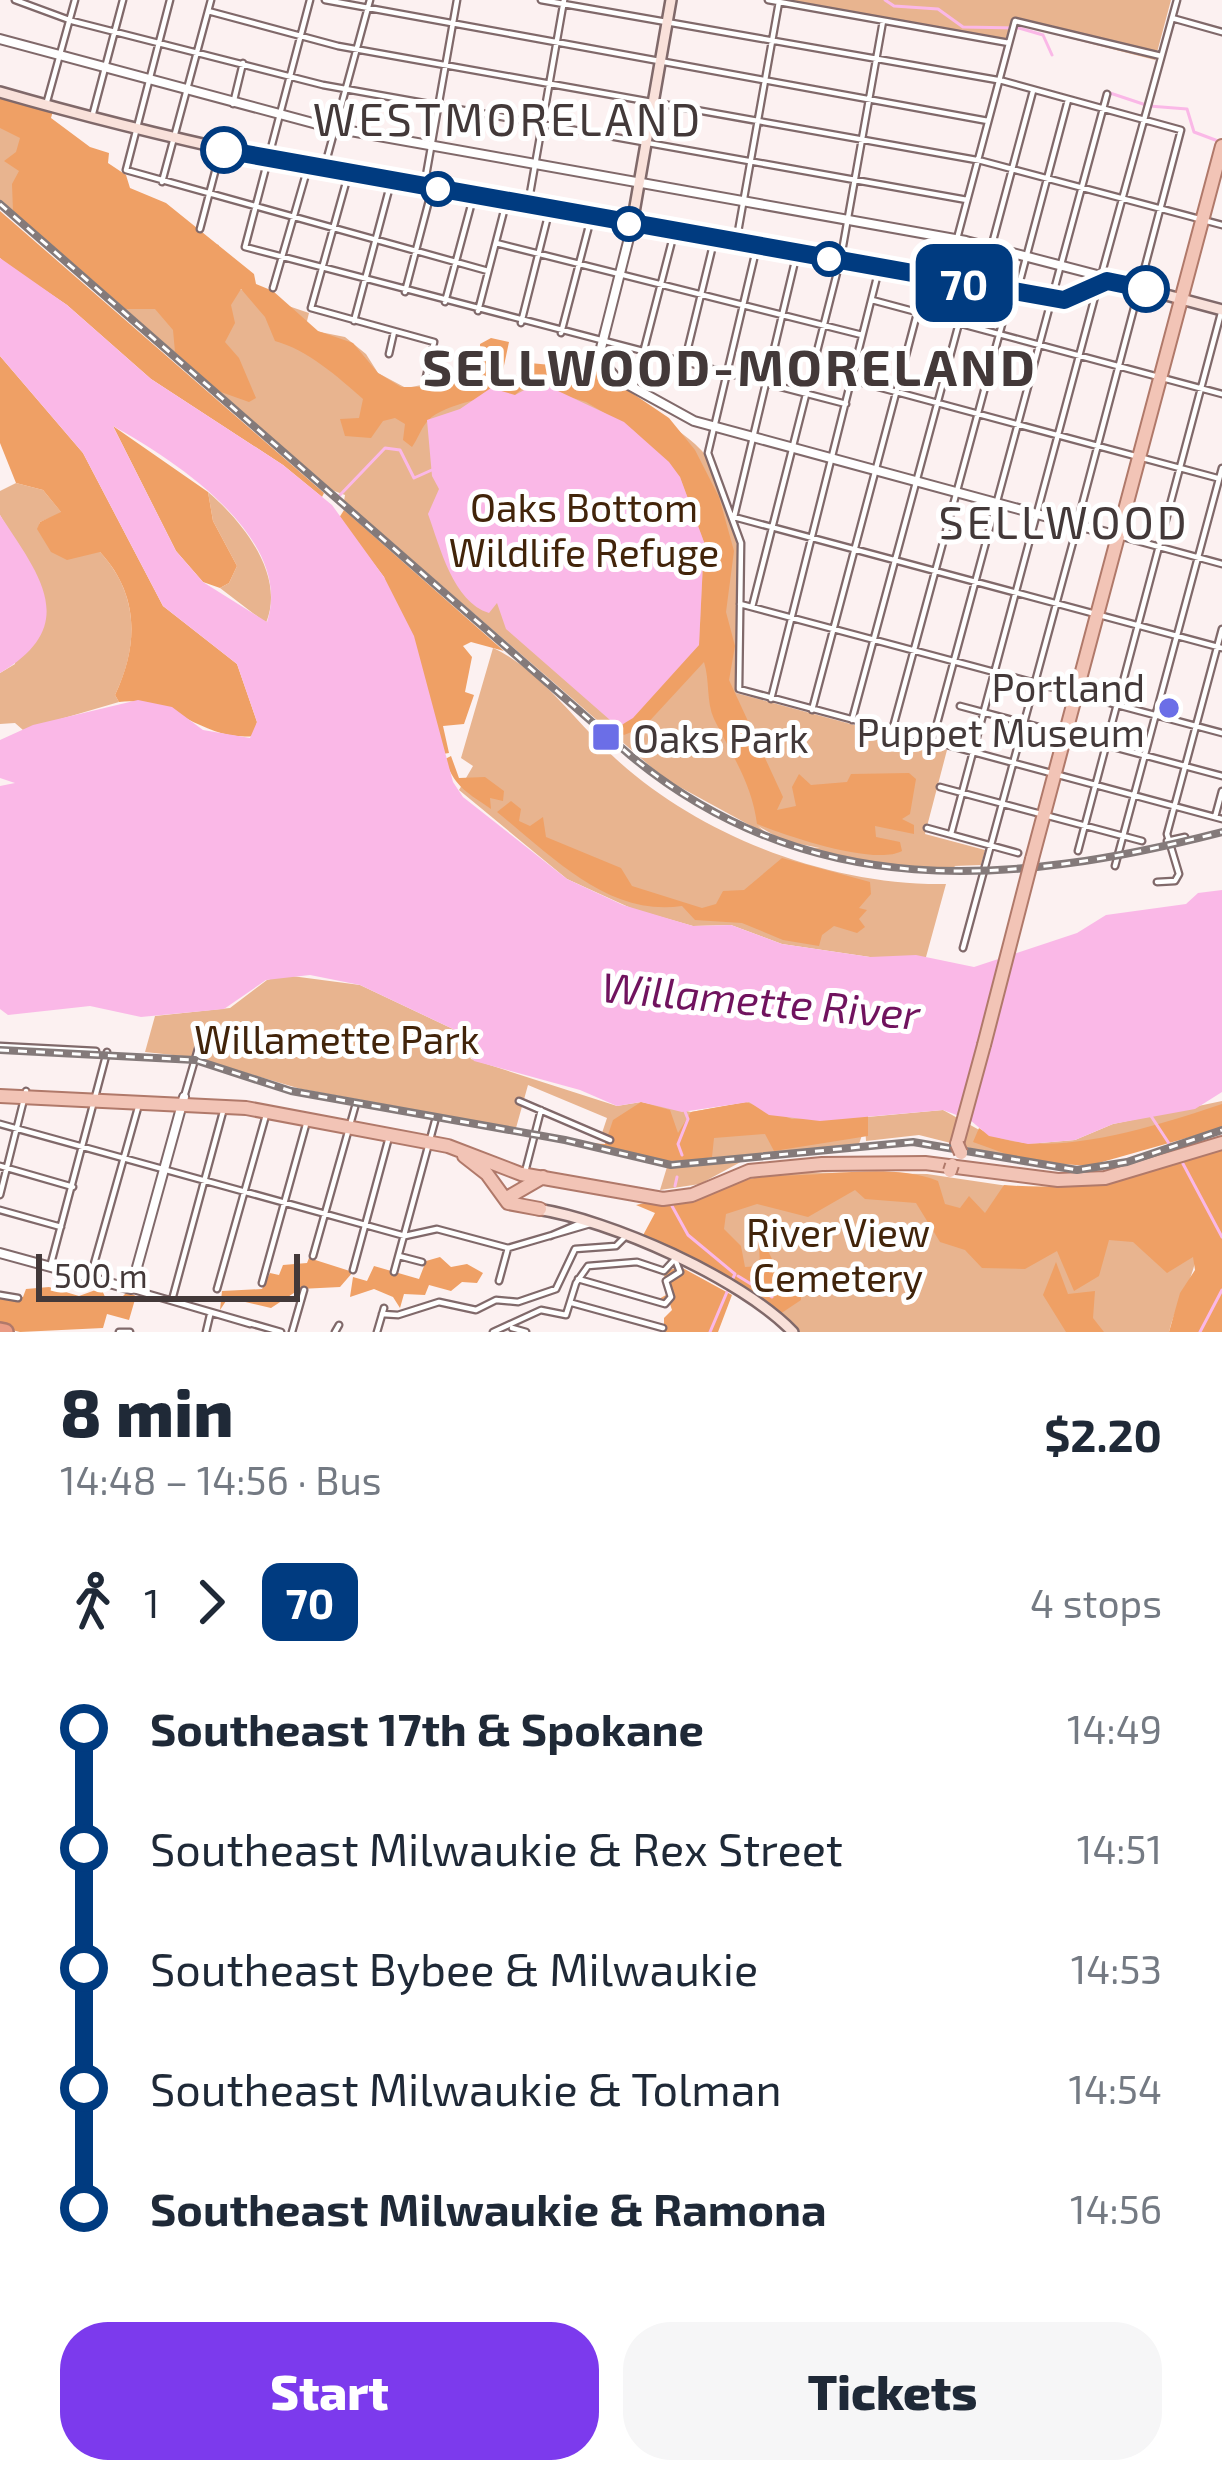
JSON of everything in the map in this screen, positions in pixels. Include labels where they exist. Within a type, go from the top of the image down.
[{"type":"main road","points":[[632,224],[671,0]]},
{"type":"main road","points":[[0,92],[173,140],[797,254],[1052,298],[1070,299],[1099,279],[1222,309]]},
{"type":"main road","points":[[952,1158],[1222,146]]},
{"type":"main road","points":[[0,1093],[183,1100],[268,1109],[478,1149],[525,1172]]},
{"type":"main road","points":[[98,1096],[268,1109],[431,1140],[543,1177],[660,1196],[694,1191],[772,1167],[914,1155],[1105,1178]]},
{"type":"main road","points":[[772,1167],[952,1158],[1052,1185],[1105,1178],[1222,1143]]},
{"type":"main road","points":[[448,1146],[480,1167],[505,1199],[522,1209],[540,1209]]},
{"type":"main road","points":[[793,1165],[925,1163],[1058,1180],[1105,1178]]},
{"type":"main road","points":[[525,1172],[520,1193],[524,1203],[591,1222],[675,1259],[742,1295],[793,1332]]},
{"type":"main road","points":[[505,1199],[543,1177]]},
{"type":"street","points":[[14,0],[115,32],[346,89],[967,200]]},
{"type":"street","points":[[46,105],[75,0]]},
{"type":"street","points":[[92,117],[123,0]]},
{"type":"street","points":[[170,0],[124,164],[128,171],[488,271]]},
{"type":"street","points":[[162,182],[211,0]]},
{"type":"street","points":[[310,0],[243,245],[521,323],[846,404]]},
{"type":"street","points":[[325,0],[988,122]]},
{"type":"street","points":[[324,169],[370,0]]},
{"type":"street","points":[[405,292],[428,188],[457,0]]},
{"type":"street","points":[[541,0],[998,82],[1182,131],[1077,525]]},
{"type":"street","points":[[768,0],[1009,43]]},
{"type":"street","points":[[951,834],[1177,0]]},
{"type":"street","points":[[528,206],[564,2]]},
{"type":"street","points":[[736,243],[779,2]]},
{"type":"street","points":[[208,10],[356,49],[978,160],[1222,225]]},
{"type":"street","points":[[1172,18],[1222,32]]},
{"type":"street","points":[[946,280],[1018,20],[1161,56]]},
{"type":"street","points":[[752,607],[839,261],[884,21]]},
{"type":"street","points":[[0,39],[280,116],[956,240],[1099,279]]},
{"type":"street","points":[[233,104],[243,63]]},
{"type":"street","points":[[992,248],[1034,90]]},
{"type":"street","points":[[932,742],[1107,94]]},
{"type":"street","points":[[892,731],[999,334],[1026,257],[1069,99]]},
{"type":"street","points":[[200,229],[221,149]]},
{"type":"street","points":[[273,288],[308,166]]},
{"type":"street","points":[[349,173],[311,308],[434,342],[426,377]]},
{"type":"street","points":[[354,322],[391,181]]},
{"type":"street","points":[[446,302],[473,196]]},
{"type":"street","points":[[478,311],[506,202]]},
{"type":"street","points":[[521,323],[550,209]]},
{"type":"street","points":[[562,333],[591,217]]},
{"type":"street","points":[[632,224],[603,343],[608,370],[634,388],[713,427],[1222,564]]},
{"type":"street","points":[[634,388],[674,232]]},
{"type":"street","points":[[684,364],[715,239]]},
{"type":"street","points":[[496,243],[863,335]]},
{"type":"street","points":[[757,246],[708,454],[741,543],[739,689],[1218,818],[1222,790]]},
{"type":"street","points":[[734,517],[797,254]]},
{"type":"street","points":[[771,699],[880,268]]},
{"type":"street","points":[[812,710],[927,277]]},
{"type":"street","points":[[852,720],[970,284]]},
{"type":"street","points":[[872,300],[1222,394]]},
{"type":"street","points":[[1078,851],[1222,309]]},
{"type":"street","points":[[388,354],[394,332]]},
{"type":"street","points":[[852,380],[1221,479]]},
{"type":"street","points":[[1115,866],[1222,468]]},
{"type":"street","points":[[734,517],[1220,648]]},
{"type":"street","points":[[963,948],[1073,542]]},
{"type":"street","points":[[740,604],[1222,733]]},
{"type":"street","points":[[1157,882],[1175,881],[1180,874],[1167,842],[1222,629]]},
{"type":"street","points":[[960,706],[1222,776]]},
{"type":"street","points":[[940,787],[1142,841]]},
{"type":"street","points":[[927,828],[1018,853]]},
{"type":"street","points":[[1167,842],[1185,837]]},
{"type":"street","points":[[0,1046],[97,1051]]},
{"type":"street","points":[[130,1289],[198,1049]]},
{"type":"street","points":[[50,1267],[107,1052]]},
{"type":"street","points":[[0,1195],[26,1094]]},
{"type":"street","points":[[90,1278],[140,1101]]},
{"type":"street","points":[[519,1101],[610,1140]]},
{"type":"street","points":[[172,1300],[225,1105]]},
{"type":"street","points":[[314,1256],[355,1107]]},
{"type":"street","points":[[217,1289],[268,1109]]},
{"type":"street","points":[[525,1172],[541,1110]]},
{"type":"street","points":[[262,1283],[308,1119]]},
{"type":"street","points":[[394,1272],[435,1121]]},
{"type":"street","points":[[0,1124],[405,1236],[435,1229],[508,1248],[591,1222]]},
{"type":"street","points":[[353,1270],[390,1135]]},
{"type":"street","points":[[4,1167],[73,1187]]},
{"type":"street","points":[[0,1210],[62,1227]]},
{"type":"street","points":[[377,1332],[383,1311],[395,1316],[436,1302],[476,1310],[496,1300],[529,1300],[556,1289],[577,1248],[614,1247],[625,1237]]},
{"type":"street","points":[[499,1281],[508,1248]]},
{"type":"street","points":[[0,1253],[281,1332]]},
{"type":"street","points":[[399,1256],[422,1262]]},
{"type":"street","points":[[493,1332],[512,1328],[541,1310],[566,1315],[577,1279],[590,1265],[637,1262],[664,1271],[675,1259],[680,1272],[666,1281],[671,1299],[662,1304],[577,1279]]},
{"type":"street","points":[[130,1289],[251,1324]]},
{"type":"street","points":[[292,1332],[304,1290]]},
{"type":"street","points":[[0,1295],[18,1298]]},
{"type":"street","points":[[572,1304],[663,1328]]},
{"type":"street","points":[[206,1332],[210,1315]]},
{"type":"street","points":[[512,1328],[526,1332]]},
{"type":"street","points":[[120,1331],[130,1332]]},
{"type":"green space","points":[[781,0],[1171,0],[1155,60],[1053,34],[1054,26],[1012,20],[1006,40]]},
{"type":"green space","name":"Oaks Bottom Wildlife Refuge","points":[[0,95],[201,240],[219,245],[215,262],[239,289],[309,313],[305,329],[345,337],[366,354],[378,373],[406,388],[458,378],[597,391],[603,370],[695,444],[714,467],[727,495],[738,562],[736,693],[947,750],[925,834],[985,850],[981,865],[954,866],[963,872],[870,863],[802,847],[820,848],[784,841],[758,826],[769,835],[764,833],[665,779],[344,501],[345,495],[329,489],[0,200]]},
{"type":"green space","points":[[16,483],[43,490],[62,513],[40,522],[38,529],[52,552],[100,552],[122,585],[131,620],[128,657],[115,695],[119,702],[23,730],[15,723],[0,724],[0,673],[15,664],[20,551],[0,515],[0,491]]},
{"type":"green space","points":[[208,492],[247,534],[265,568],[271,605],[266,623],[220,588],[229,583],[237,566],[213,521]]},
{"type":"green space","points":[[493,648],[543,683],[616,759],[650,787],[727,833],[813,866],[902,882],[946,884],[926,957],[870,957],[782,944],[731,925],[693,926],[633,909],[567,879],[459,790],[473,766],[461,758]]},
{"type":"green space","name":"Willamette Park","points":[[284,975],[360,985],[453,1029],[471,1059],[617,1106],[641,1102],[691,1112],[749,1102],[846,1119],[943,1110],[983,1132],[1028,1144],[1075,1140],[1113,1124],[1222,1101],[1222,1126],[1006,1157],[919,1135],[866,1141],[865,1126],[859,1144],[748,1158],[700,1184],[660,1190],[667,1167],[610,1153],[614,1138],[602,1133],[607,1118],[528,1085],[516,1128],[301,1089],[192,1057],[145,1052],[155,1016],[230,1008],[267,980]]},
{"type":"green space","name":"River View Cemetery","points":[[779,1172],[927,1174],[1021,1188],[1117,1184],[1196,1257],[1194,1267],[1169,1332],[800,1332],[681,1204]]},
{"type":"shaded area","points":[[0,95],[53,111],[51,118],[90,147],[109,153],[108,163],[126,175],[130,188],[166,203],[254,274],[256,284],[273,291],[318,331],[353,343],[378,373],[401,387],[428,387],[462,370],[481,374],[480,344],[491,338],[509,342],[502,375],[529,376],[530,363],[561,366],[564,358],[589,374],[601,370],[609,386],[629,391],[669,418],[695,450],[719,497],[734,551],[726,612],[735,646],[729,680],[783,797],[777,810],[796,806],[792,787],[799,774],[811,785],[847,782],[851,774],[909,773],[916,779],[910,814],[902,819],[914,825],[914,834],[875,826],[876,837],[900,842],[902,851],[889,855],[852,852],[757,824],[746,783],[712,712],[704,662],[644,727],[624,735],[617,731],[699,645],[704,542],[680,477],[633,430],[586,402],[527,384],[515,395],[442,411],[426,423],[412,447],[403,440],[405,424],[395,418],[383,421],[371,438],[345,436],[340,419],[359,418],[363,399],[311,358],[275,341],[265,317],[241,289],[231,305],[235,323],[225,342],[239,358],[256,398],[249,402],[218,391],[175,352],[173,330],[155,309],[126,309],[13,211],[12,184],[19,171],[4,161],[16,152],[20,138],[0,128]]},
{"type":"shaded area","points":[[0,211],[324,493],[322,497],[283,465],[151,379],[67,305],[6,264],[0,258]]},
{"type":"shaded area","points":[[0,356],[83,453],[163,606],[237,664],[257,722],[254,736],[218,732],[155,705],[119,702],[115,695],[131,638],[128,602],[100,552],[67,560],[51,552],[37,529],[40,522],[61,512],[43,490],[16,483],[0,443]]},
{"type":"shaded area","points":[[113,426],[208,492],[213,521],[237,566],[229,583],[220,588],[203,582],[176,551]]},
{"type":"shaded area","points":[[344,510],[504,651],[471,642],[463,646],[472,657],[465,692],[474,695],[464,724],[443,726],[449,753],[443,754],[384,577],[339,518]]},
{"type":"shaded area","points":[[451,756],[459,778],[485,777],[504,791],[503,801],[490,798],[491,809],[463,789],[445,759]]},
{"type":"shaded area","points":[[511,801],[521,809],[519,821],[530,826],[543,817],[546,837],[621,868],[632,886],[702,908],[716,904],[723,891],[744,890],[782,858],[870,882],[871,894],[859,908],[867,910],[859,919],[865,927],[857,933],[834,926],[822,935],[819,946],[783,940],[742,923],[695,920],[682,906],[630,902],[582,880],[497,812]]},
{"type":"shaded area","points":[[641,1102],[670,1110],[678,1133],[691,1112],[746,1102],[792,1119],[868,1115],[868,1136],[774,1151],[765,1134],[714,1138],[712,1157],[681,1161],[618,1153],[588,1143],[605,1144],[613,1120]]},
{"type":"shaded area","points":[[1222,1104],[1222,1128],[1088,1166],[1026,1161],[973,1142],[979,1128],[1032,1144],[1099,1138]]},
{"type":"shaded area","points":[[1222,1150],[1222,1332],[1169,1332],[1180,1293],[1195,1270],[1193,1257],[1167,1273],[1133,1242],[1109,1240],[1099,1276],[1074,1291],[1057,1251],[1025,1269],[982,1268],[965,1250],[940,1242],[916,1203],[865,1199],[855,1190],[808,1217],[757,1204],[726,1214],[724,1229],[741,1246],[745,1267],[760,1266],[759,1246],[765,1245],[782,1279],[801,1292],[801,1300],[780,1314],[641,1239],[655,1213],[636,1205],[767,1175],[875,1171],[938,1181],[945,1204],[960,1208],[969,1196],[985,1213],[1004,1185],[1062,1186],[1115,1180]]},
{"type":"shaded area","points":[[440,1257],[451,1267],[467,1264],[483,1273],[477,1283],[462,1282],[451,1291],[429,1285],[425,1295],[404,1294],[400,1308],[393,1297],[374,1289],[350,1297],[353,1277],[367,1281],[374,1266],[419,1279],[426,1261]]},
{"type":"shaded area","points":[[309,1258],[353,1272],[340,1287],[300,1289],[271,1308],[228,1298],[220,1310],[222,1291],[262,1289],[270,1273],[279,1275],[283,1265],[307,1263]]},
{"type":"shaded area","points":[[1056,1262],[1068,1294],[1095,1291],[1093,1318],[1104,1332],[1066,1332],[1043,1295]]},
{"type":"shaded area","points":[[679,1266],[732,1295],[718,1332],[664,1332],[664,1318],[672,1310],[669,1301],[657,1300],[666,1295],[664,1273]]},
{"type":"shaded area","points":[[49,1287],[79,1296],[101,1288],[106,1299],[119,1300],[127,1292],[136,1296],[129,1320],[107,1314],[103,1328],[20,1332],[0,1327],[0,1297],[23,1297],[26,1289]]},
{"type":"water","name":"Willamette River","points":[[0,258],[67,305],[151,379],[283,465],[332,505],[384,577],[414,636],[453,782],[463,797],[567,879],[623,905],[693,926],[731,925],[782,944],[870,957],[916,955],[974,967],[1077,933],[1106,915],[1186,904],[1198,893],[1222,890],[1222,1092],[1195,1109],[1113,1124],[1075,1140],[1028,1144],[989,1136],[970,1120],[943,1110],[820,1121],[769,1115],[749,1102],[682,1112],[641,1102],[617,1106],[580,1090],[474,1061],[453,1029],[360,985],[310,975],[266,980],[224,1009],[141,1017],[90,1006],[8,1015],[0,1009],[0,786],[15,783],[0,778],[0,740],[33,725],[138,700],[172,707],[203,730],[250,738],[257,722],[237,664],[163,606],[83,453],[0,356]],"holes":[[[113,426],[195,480],[246,532],[263,561],[271,591],[267,622],[203,582],[176,551]]]},
{"type":"water","points":[[539,382],[624,422],[669,462],[680,477],[704,542],[699,645],[633,718],[618,727],[506,629],[497,603],[489,613],[466,598],[450,572],[428,514],[439,489],[432,476],[427,420],[460,409],[491,388],[515,395]]},
{"type":"water","points":[[0,515],[39,579],[46,618],[40,637],[25,655],[0,673]]},
{"type":"waterway","points":[[885,0],[894,6],[938,9],[963,27],[1019,28],[1043,35],[1052,55]]},
{"type":"waterway","points":[[1107,92],[1149,106],[1187,109],[1194,132],[1218,141]]},
{"type":"waterway","points":[[340,495],[385,448],[400,450],[414,478],[434,469]]},
{"type":"waterway","points":[[682,1155],[678,1144],[688,1119],[684,1109]]},
{"type":"waterway","points":[[1151,1116],[1170,1145]]},
{"type":"waterway","points":[[1181,1160],[1222,1237]]},
{"type":"waterway","points":[[675,1186],[677,1177]]},
{"type":"waterway","points":[[672,1206],[688,1235],[735,1274],[733,1278]]},
{"type":"waterway","points":[[738,1276],[772,1297]]},
{"type":"waterway","points":[[1200,1332],[1222,1290]]},
{"type":"waterway","points":[[710,1332],[727,1292]]},
{"type":"railway","points":[[0,204],[631,756],[699,804],[769,837],[841,859],[915,869],[1066,864],[1222,832]]},
{"type":"railway","points":[[0,1050],[195,1060],[291,1091],[565,1140],[671,1165],[913,1142],[1077,1170],[1127,1162],[1222,1130]]},
{"type":"bus line","name":"70","points":[[224,150],[1064,300],[1107,281],[1146,289]]},
{"type":"place","name":"Portland Puppet Museum","points":[[1169,708]]},
{"type":"place","name":"Oaks Park","points":[[606,737]]},
{"type":"district","name":"WESTMORELAND","points":[[508,118]]},
{"type":"district","name":"SELLWOOD-MORELAND","points":[[730,365]]},
{"type":"district","name":"SELLWOOD","points":[[1064,521]]}]
